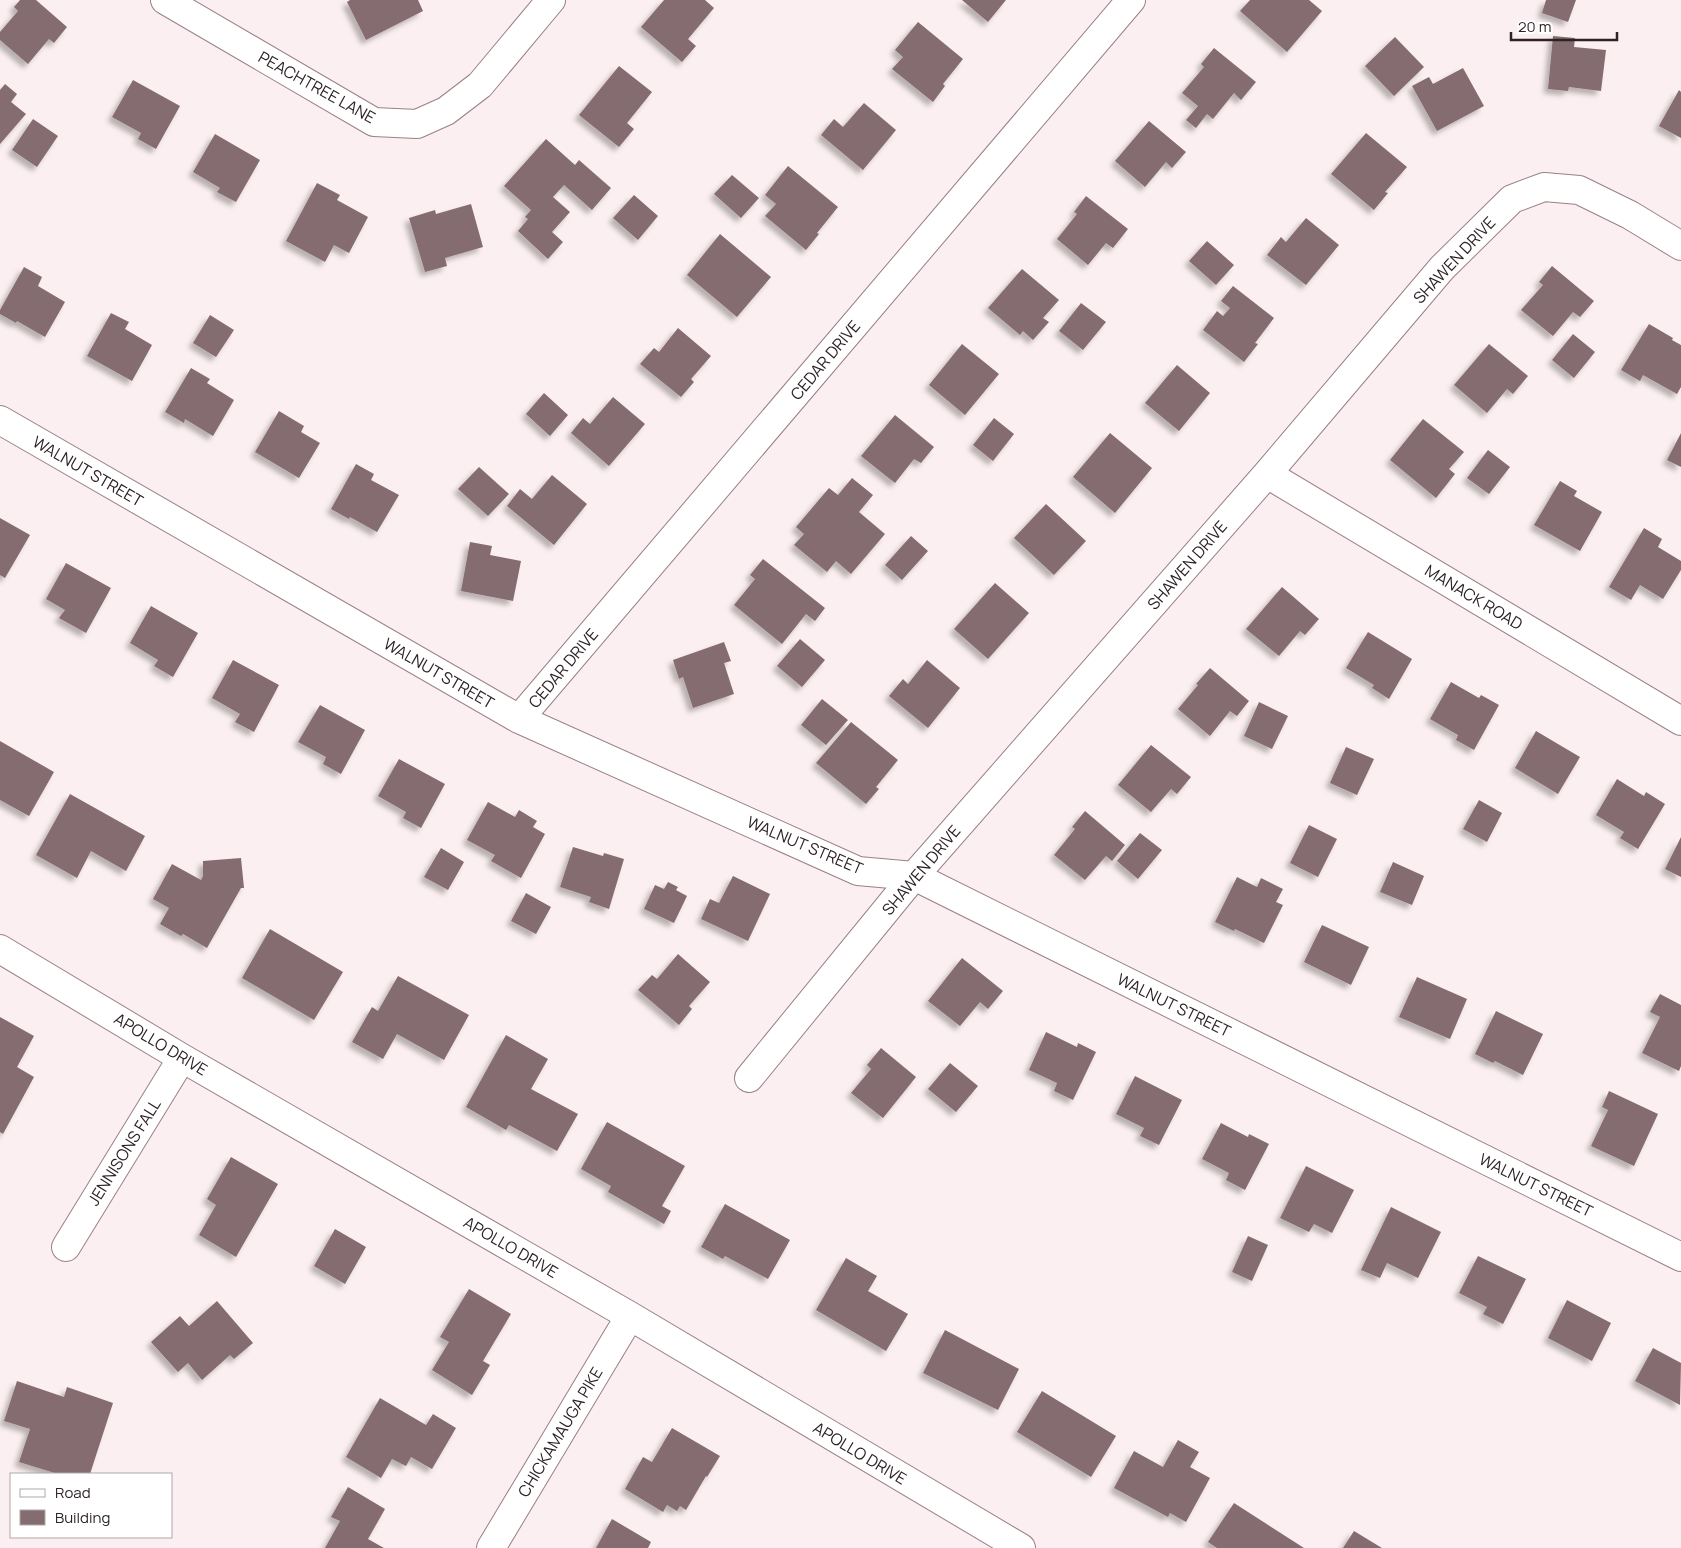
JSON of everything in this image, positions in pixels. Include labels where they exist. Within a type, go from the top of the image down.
[{"type":"street","name":"PEACHTREE LANE","points":[[166,0],[374,122],[417,124],[446,111],[480,84],[551,0]]},
{"type":"street","name":"CEDAR DRIVE","points":[[519,720],[1131,0]]},
{"type":"street","name":"SHAWEN DRIVE","points":[[749,1078],[914,876],[1267,474],[1442,268],[1512,199],[1544,187],[1579,190],[1630,215],[1681,246]]},
{"type":"street","name":"WALNUT STREET","points":[[0,420],[519,720],[858,872],[914,876],[1681,1258]]},
{"type":"street","name":"MANACK ROAD","points":[[1267,474],[1681,721]]},
{"type":"street","name":"APOLLO DRIVE","points":[[0,949],[182,1058],[630,1316],[1021,1548]]},
{"type":"street","name":"JENNISONS FALL","points":[[66,1247],[182,1058]]},
{"type":"street","name":"CHICKAMAUGA PIKE","points":[[491,1548],[630,1316]]},
{"type":"building","points":[[20,0],[36,0],[67,27],[54,43],[49,39],[28,64],[0,40],[0,32],[18,11],[14,7]]},
{"type":"building","points":[[350,0],[418,0],[423,11],[366,40],[347,2]]},
{"type":"building","points":[[664,0],[705,0],[714,8],[688,39],[696,46],[682,62],[641,27]]},
{"type":"building","points":[[962,0],[1006,0],[988,22]]},
{"type":"building","points":[[1250,0],[1309,0],[1322,11],[1287,52],[1240,11]]},
{"type":"building","points":[[1546,0],[1576,0],[1568,22],[1542,13]]},
{"type":"building","points":[[918,22],[963,59],[943,84],[945,86],[933,102],[892,69],[903,57],[895,50]]},
{"type":"building","points":[[1553,36],[1575,38],[1574,47],[1606,50],[1601,91],[1569,87],[1568,91],[1548,89]]},
{"type":"building","points":[[1395,37],[1424,67],[1394,96],[1365,66]]},
{"type":"building","points":[[1214,48],[1256,82],[1241,100],[1234,93],[1213,119],[1207,114],[1196,128],[1186,120],[1198,106],[1182,93],[1204,67],[1201,64]]},
{"type":"building","points":[[619,66],[652,92],[627,123],[634,129],[619,147],[579,115]]},
{"type":"building","points":[[1463,68],[1484,106],[1437,131],[1412,86],[1429,77],[1433,84]]},
{"type":"building","points":[[133,80],[180,106],[156,149],[138,139],[141,133],[112,117]]},
{"type":"building","points":[[5,84],[17,94],[11,102],[26,114],[0,144],[0,90]]},
{"type":"building","points":[[1679,90],[1681,92],[1681,138],[1659,126]]},
{"type":"building","points":[[864,103],[896,130],[863,170],[821,135],[834,119],[843,127]]},
{"type":"building","points":[[33,119],[58,136],[37,167],[12,150]]},
{"type":"building","points":[[1149,121],[1186,152],[1172,168],[1166,162],[1145,187],[1115,161]]},
{"type":"building","points":[[1366,133],[1407,167],[1385,192],[1388,193],[1374,210],[1331,174]]},
{"type":"building","points":[[215,134],[260,160],[236,202],[217,192],[220,188],[193,172]]},
{"type":"building","points":[[546,139],[575,165],[579,160],[611,188],[592,210],[564,185],[553,197],[570,212],[552,232],[563,242],[548,259],[518,231],[528,219],[525,217],[531,210],[504,186]]},
{"type":"building","points":[[788,166],[838,207],[806,250],[765,216],[776,204],[765,195]]},
{"type":"building","points":[[732,175],[759,198],[741,218],[714,194]]},
{"type":"building","points":[[317,183],[340,195],[337,200],[368,217],[349,253],[334,245],[325,262],[286,241]]},
{"type":"building","points":[[634,195],[658,216],[638,240],[613,218]]},
{"type":"building","points":[[1086,196],[1128,229],[1113,248],[1106,243],[1088,265],[1057,239],[1077,214],[1074,212]]},
{"type":"building","points":[[471,204],[483,247],[445,258],[447,266],[425,272],[409,218],[435,210],[436,214]]},
{"type":"building","points":[[1306,218],[1339,245],[1306,285],[1267,255],[1281,237],[1286,242]]},
{"type":"building","points":[[720,234],[771,277],[737,317],[687,275]]},
{"type":"building","points":[[1207,241],[1234,265],[1216,285],[1189,261]]},
{"type":"building","points":[[1552,266],[1594,301],[1580,317],[1573,312],[1553,336],[1521,310],[1543,285],[1539,282]]},
{"type":"building","points":[[24,267],[42,277],[38,286],[65,302],[45,337],[17,321],[16,323],[0,314],[0,310]]},
{"type":"building","points":[[1022,269],[1059,300],[1043,318],[1049,322],[1033,340],[1023,331],[1020,335],[988,308]]},
{"type":"building","points":[[1233,286],[1274,318],[1255,343],[1258,344],[1244,362],[1203,330],[1217,311],[1223,316],[1230,308],[1221,301]]},
{"type":"building","points":[[1081,303],[1106,322],[1083,350],[1059,331]]},
{"type":"building","points":[[111,313],[129,322],[125,329],[152,345],[132,381],[87,356]]},
{"type":"building","points":[[210,315],[234,330],[216,357],[193,343]]},
{"type":"building","points":[[1649,324],[1681,345],[1681,387],[1677,394],[1643,375],[1640,381],[1621,370]]},
{"type":"building","points":[[678,328],[711,356],[691,379],[694,382],[681,397],[640,364],[654,348],[659,352]]},
{"type":"building","points":[[1573,334],[1595,352],[1574,378],[1552,360]]},
{"type":"building","points":[[962,344],[999,374],[965,415],[929,385]]},
{"type":"building","points":[[1489,344],[1528,376],[1513,394],[1507,389],[1487,413],[1454,385]]},
{"type":"building","points":[[1177,365],[1210,393],[1179,431],[1145,403]]},
{"type":"building","points":[[191,368],[210,379],[207,383],[234,400],[213,436],[185,419],[184,423],[165,412]]},
{"type":"building","points":[[544,393],[568,415],[550,436],[526,414]]},
{"type":"building","points":[[613,397],[645,424],[609,466],[571,433],[583,418],[590,424]]},
{"type":"building","points":[[279,411],[304,426],[301,432],[320,443],[299,478],[255,452]]},
{"type":"building","points":[[895,415],[934,447],[921,463],[914,459],[895,483],[861,456]]},
{"type":"building","points":[[994,418],[1014,434],[993,461],[973,445]]},
{"type":"building","points":[[1423,419],[1464,452],[1449,469],[1455,474],[1436,498],[1390,460]]},
{"type":"building","points":[[1110,433],[1152,468],[1115,513],[1073,477]]},
{"type":"building","points":[[1681,433],[1681,467],[1667,460]]},
{"type":"building","points":[[1488,450],[1510,467],[1489,494],[1467,478]]},
{"type":"building","points":[[356,464],[374,474],[371,480],[399,495],[377,532],[331,509]]},
{"type":"building","points":[[479,467],[509,494],[488,516],[458,489]]},
{"type":"building","points":[[552,475],[587,504],[554,545],[507,506],[520,489],[532,499]]},
{"type":"building","points":[[852,478],[873,495],[859,512],[885,534],[851,574],[836,561],[827,572],[794,545],[804,534],[796,527],[829,488],[838,495]]},
{"type":"building","points":[[1560,481],[1577,491],[1574,496],[1602,512],[1580,551],[1534,525]]},
{"type":"building","points":[[1046,504],[1086,541],[1054,575],[1014,538]]},
{"type":"building","points":[[0,518],[30,535],[5,578],[0,575]]},
{"type":"building","points":[[1644,528],[1662,539],[1658,547],[1681,561],[1681,570],[1663,599],[1640,585],[1631,600],[1609,587]]},
{"type":"building","points":[[911,536],[928,551],[902,580],[885,565]]},
{"type":"building","points":[[470,542],[492,546],[490,555],[521,561],[513,601],[461,591]]},
{"type":"building","points":[[763,559],[825,608],[815,621],[806,614],[782,644],[734,605],[755,579],[750,575]]},
{"type":"building","points":[[66,563],[111,588],[86,633],[59,618],[65,610],[46,599]]},
{"type":"building","points":[[995,583],[1029,613],[988,659],[954,629]]},
{"type":"building","points":[[1282,587],[1319,619],[1305,635],[1300,631],[1279,656],[1246,629]]},
{"type":"building","points":[[151,606],[198,633],[173,677],[154,666],[158,660],[130,643]]},
{"type":"building","points":[[1368,632],[1412,659],[1389,699],[1372,688],[1374,685],[1346,668]]},
{"type":"building","points":[[800,639],[825,660],[802,687],[777,666]]},
{"type":"building","points":[[724,642],[731,661],[724,663],[734,694],[693,708],[683,677],[679,679],[673,660]]},
{"type":"building","points":[[233,660],[279,685],[254,732],[235,722],[240,714],[212,698]]},
{"type":"building","points":[[927,660],[960,688],[928,728],[889,696],[903,679],[908,684]]},
{"type":"building","points":[[1210,668],[1249,701],[1237,716],[1230,711],[1210,736],[1178,709]]},
{"type":"building","points":[[1451,682],[1479,698],[1481,695],[1499,705],[1474,750],[1456,740],[1458,735],[1430,719]]},
{"type":"building","points":[[822,699],[848,720],[826,745],[801,725]]},
{"type":"building","points":[[1259,702],[1288,716],[1272,749],[1244,736]]},
{"type":"building","points":[[320,705],[365,730],[341,774],[323,764],[326,757],[298,742]]},
{"type":"building","points":[[851,722],[898,760],[876,787],[879,789],[866,804],[816,763]]},
{"type":"building","points":[[1536,731],[1580,757],[1558,794],[1515,768]]},
{"type":"building","points":[[0,741],[54,772],[29,816],[0,800]]},
{"type":"building","points":[[1151,745],[1191,777],[1177,794],[1171,789],[1151,812],[1118,785]]},
{"type":"building","points":[[1346,747],[1374,759],[1357,795],[1330,783]]},
{"type":"building","points":[[399,759],[445,784],[421,828],[403,818],[406,812],[378,796]]},
{"type":"building","points":[[1617,779],[1644,796],[1646,792],[1665,804],[1638,849],[1620,838],[1624,832],[1596,815]]},
{"type":"building","points":[[70,794],[145,836],[126,871],[91,851],[77,878],[36,855]]},
{"type":"building","points":[[1479,800],[1502,813],[1487,842],[1463,829]]},
{"type":"building","points":[[488,802],[515,817],[519,810],[537,821],[533,827],[545,834],[521,878],[491,861],[495,855],[467,840]]},
{"type":"building","points":[[1085,811],[1125,845],[1112,861],[1106,856],[1085,880],[1054,855],[1075,829],[1072,827]]},
{"type":"building","points":[[1309,825],[1337,839],[1318,877],[1290,863]]},
{"type":"building","points":[[1140,833],[1162,850],[1138,879],[1117,861]]},
{"type":"building","points":[[1681,837],[1681,877],[1665,869]]},
{"type":"building","points":[[573,847],[603,856],[604,853],[624,859],[609,909],[589,902],[591,897],[560,887]]},
{"type":"building","points":[[441,848],[464,862],[448,890],[424,877]]},
{"type":"building","points":[[241,858],[244,888],[241,888],[207,948],[183,934],[181,936],[160,924],[169,908],[153,899],[172,864],[201,880],[203,876],[203,861]]},
{"type":"building","points":[[1393,862],[1424,876],[1412,905],[1380,892]]},
{"type":"building","points":[[733,876],[770,894],[748,941],[701,919],[710,899],[719,903]]},
{"type":"building","points":[[1237,877],[1257,887],[1261,878],[1283,889],[1276,902],[1283,905],[1264,943],[1215,922]]},
{"type":"building","points":[[668,882],[678,887],[676,890],[687,896],[674,923],[644,909],[655,885],[664,889]]},
{"type":"building","points":[[526,893],[551,907],[536,934],[511,921]]},
{"type":"building","points":[[1322,925],[1369,947],[1351,985],[1304,962]]},
{"type":"building","points":[[270,929],[343,972],[314,1020],[242,978]]},
{"type":"building","points":[[678,954],[710,982],[689,1006],[692,1009],[679,1025],[638,990],[652,975],[657,979]]},
{"type":"building","points":[[962,958],[1003,991],[988,1009],[980,1002],[960,1026],[928,1001]]},
{"type":"building","points":[[398,976],[469,1015],[444,1060],[397,1034],[383,1059],[352,1042],[372,1007],[378,1011]]},
{"type":"building","points":[[1417,977],[1467,999],[1450,1039],[1399,1017]]},
{"type":"building","points":[[1660,994],[1681,1005],[1681,1066],[1679,1071],[1642,1053],[1660,1017],[1650,1012]]},
{"type":"building","points":[[1496,1011],[1543,1034],[1523,1075],[1495,1061],[1493,1063],[1475,1054]]},
{"type":"building","points":[[0,1017],[34,1036],[17,1067],[34,1077],[3,1134],[0,1132]]},
{"type":"building","points":[[1046,1032],[1077,1047],[1078,1043],[1096,1052],[1073,1100],[1054,1091],[1057,1083],[1029,1070]]},
{"type":"building","points":[[506,1035],[548,1059],[531,1089],[578,1114],[557,1151],[509,1125],[506,1130],[466,1107]]},
{"type":"building","points":[[881,1048],[916,1077],[883,1118],[851,1093],[871,1069],[867,1065]]},
{"type":"building","points":[[950,1063],[978,1086],[956,1112],[928,1089]]},
{"type":"building","points":[[1135,1076],[1182,1100],[1159,1145],[1140,1136],[1144,1128],[1116,1114]]},
{"type":"building","points":[[1609,1091],[1658,1114],[1634,1166],[1591,1146],[1608,1110],[1602,1107]]},
{"type":"building","points":[[607,1122],[685,1166],[662,1206],[671,1211],[664,1224],[608,1192],[611,1186],[581,1169]]},
{"type":"building","points":[[1221,1123],[1248,1137],[1249,1134],[1269,1144],[1245,1190],[1226,1180],[1229,1173],[1202,1159]]},
{"type":"building","points":[[231,1157],[278,1184],[236,1257],[199,1235],[216,1205],[207,1199]]},
{"type":"building","points":[[1306,1166],[1354,1190],[1332,1233],[1314,1224],[1309,1232],[1280,1218]]},
{"type":"building","points":[[725,1204],[790,1240],[768,1279],[725,1256],[723,1259],[701,1247]]},
{"type":"building","points":[[1391,1207],[1441,1232],[1418,1278],[1387,1263],[1380,1278],[1361,1270]]},
{"type":"building","points":[[335,1229],[366,1247],[345,1284],[314,1266]]},
{"type":"building","points":[[1248,1236],[1268,1245],[1252,1281],[1232,1272]]},
{"type":"building","points":[[1478,1256],[1526,1279],[1503,1324],[1483,1314],[1487,1307],[1459,1293]]},
{"type":"building","points":[[846,1258],[877,1276],[868,1291],[908,1314],[886,1351],[816,1310]]},
{"type":"building","points":[[469,1289],[511,1314],[483,1361],[490,1365],[472,1395],[432,1370],[449,1342],[440,1337]]},
{"type":"building","points":[[1567,1300],[1611,1323],[1592,1361],[1548,1338]]},
{"type":"building","points":[[217,1301],[253,1343],[234,1359],[230,1355],[202,1380],[188,1363],[178,1372],[151,1342],[180,1316],[189,1326]]},
{"type":"building","points":[[945,1330],[1019,1369],[998,1410],[923,1373]]},
{"type":"building","points":[[1653,1348],[1681,1363],[1680,1405],[1635,1381]]},
{"type":"building","points":[[17,1381],[64,1397],[67,1387],[113,1403],[90,1473],[55,1473],[19,1462],[30,1429],[4,1421]]},
{"type":"building","points":[[1042,1391],[1116,1436],[1091,1477],[1017,1432]]},
{"type":"building","points":[[380,1398],[426,1425],[433,1414],[456,1428],[432,1469],[411,1457],[406,1466],[392,1459],[381,1478],[346,1457]]},
{"type":"building","points":[[672,1428],[720,1456],[686,1510],[680,1506],[677,1511],[667,1505],[663,1512],[625,1489],[643,1457],[652,1462]]},
{"type":"building","points":[[1178,1440],[1199,1452],[1190,1467],[1210,1478],[1186,1522],[1170,1513],[1168,1517],[1114,1488],[1134,1451],[1163,1467]]},
{"type":"building","points":[[348,1487],[385,1509],[368,1539],[384,1548],[325,1548],[340,1521],[331,1517]]},
{"type":"building","points":[[1234,1503],[1304,1548],[1217,1548],[1208,1542]]},
{"type":"building","points":[[612,1519],[651,1542],[648,1548],[596,1548]]},
{"type":"building","points":[[1354,1531],[1382,1548],[1343,1548]]}]
